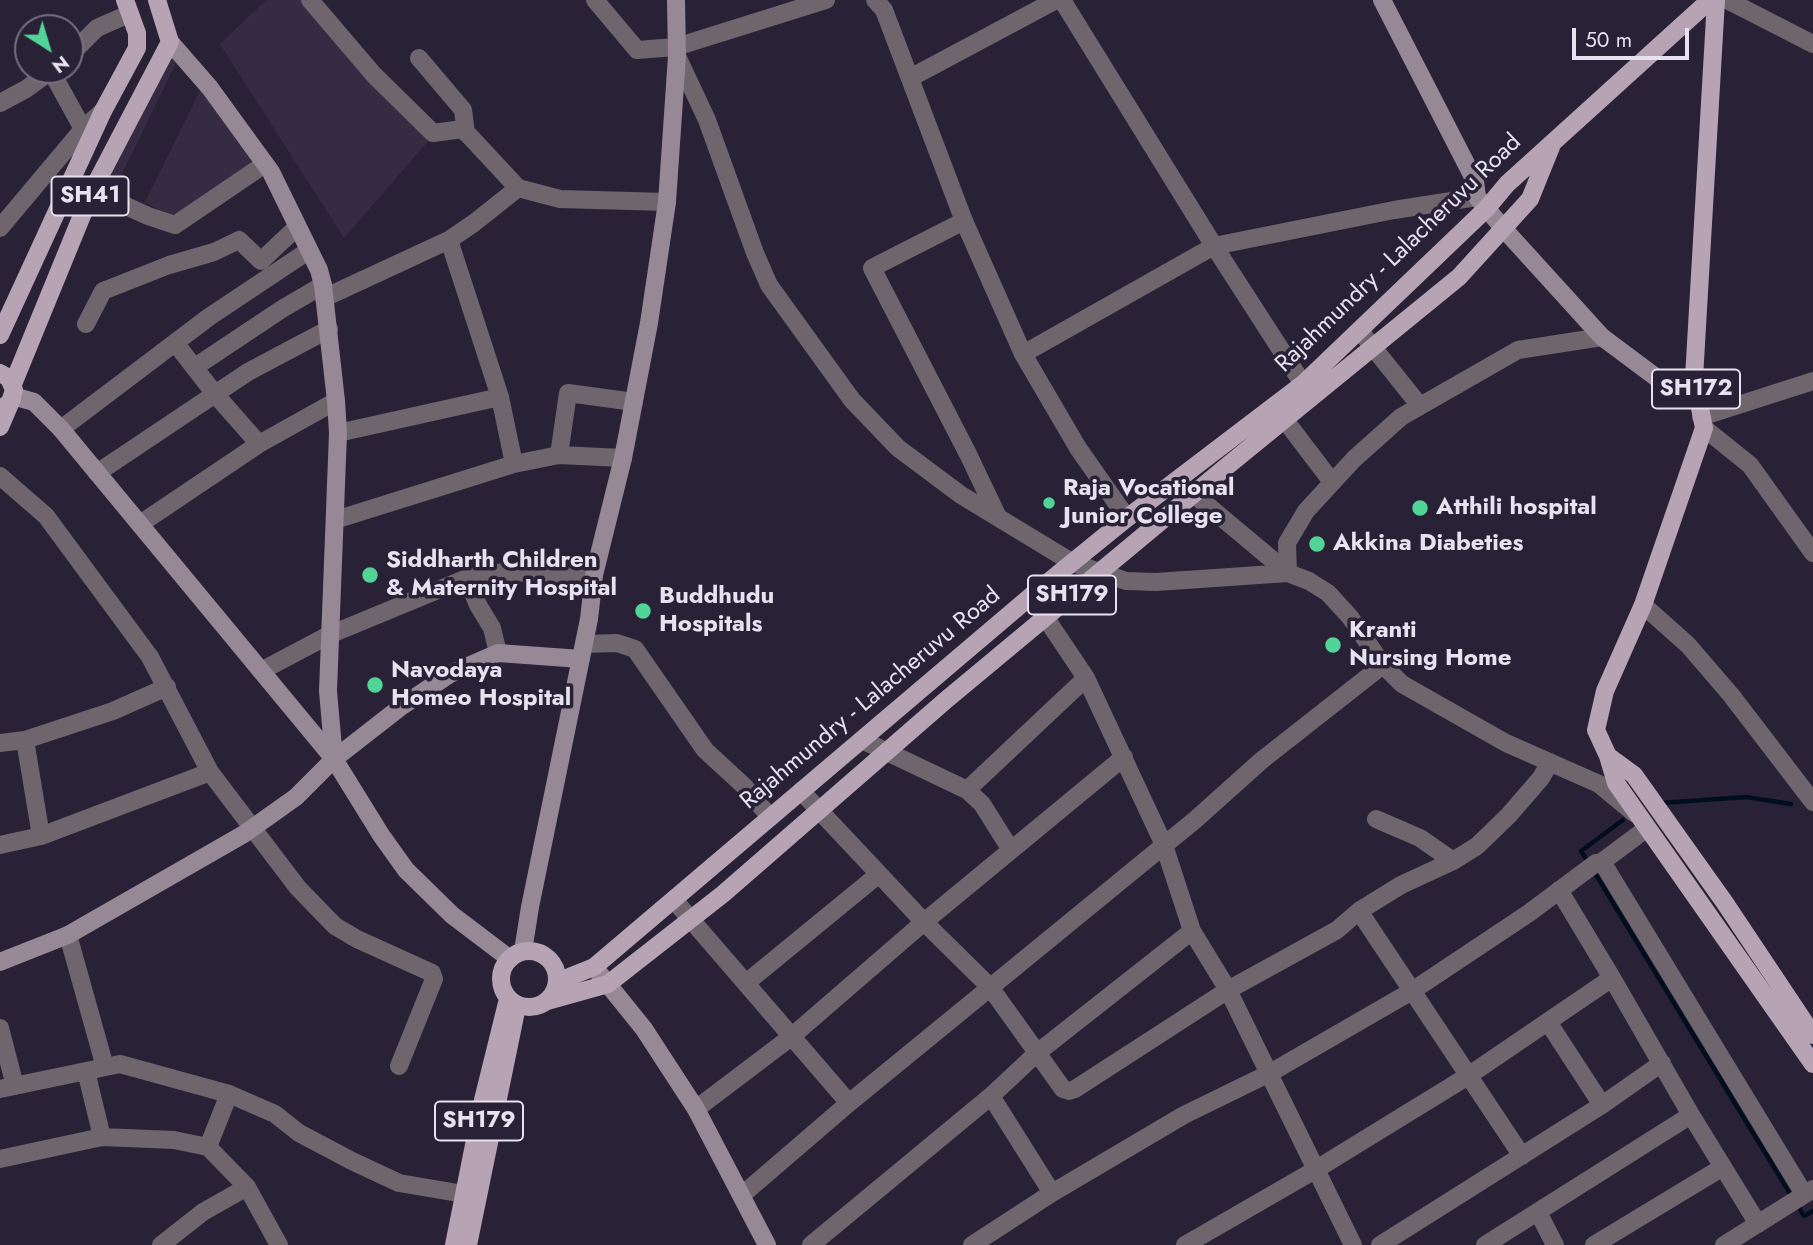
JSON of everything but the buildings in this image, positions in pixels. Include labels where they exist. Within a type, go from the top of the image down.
[{"type":"main road","name":"Rajahmundry - Lalacheruvu Road","points":[[559,981],[594,967],[1031,596],[1127,518],[1177,480],[1279,412],[1303,384],[1360,331],[1482,202],[1507,184],[1710,0]]},
{"type":"main road","name":"SH172","points":[[1716,0],[1694,378],[1703,422],[1643,605],[1605,691],[1596,730],[1616,783],[1813,1064]]},
{"type":"main road","name":"SH41","points":[[0,335],[103,111],[136,48],[137,33],[127,6]]},
{"type":"main road","points":[[159,6],[170,42]]},
{"type":"main road","name":"SH41","points":[[0,427],[9,384],[92,191],[170,42]]},
{"type":"main road","name":"SH179","points":[[517,955],[503,968],[502,990],[513,1002],[527,1007],[539,1006],[547,1001],[608,984],[690,919],[1194,494],[1279,412],[1373,347],[1459,277],[1530,199],[1554,140]]},
{"type":"main road","name":"SH41","points":[[0,410],[6,407],[9,384]]},
{"type":"main road","points":[[1608,756],[1634,775],[1725,903],[1813,1035]]},
{"type":"main road","points":[[517,955],[541,954],[549,960],[559,981],[547,1001]]},
{"type":"main road","name":"SH179","points":[[454,1245],[483,1100],[513,1002]]},
{"type":"main road","name":"SH179","points":[[468,1245],[513,1002]]},
{"type":"street","points":[[310,0],[374,75],[433,133],[463,129],[518,188],[560,199],[667,202]]},
{"type":"street","points":[[596,0],[637,50],[677,52],[826,0]]},
{"type":"street","points":[[9,384],[34,402],[61,429],[334,759],[406,870],[452,915],[517,955],[530,907],[582,652],[594,575],[623,458],[649,323],[667,202],[677,52],[676,0]]},
{"type":"street","points":[[875,0],[884,10],[964,221],[1023,354],[1078,448],[1127,518]]},
{"type":"street","points":[[910,78],[1056,0]]},
{"type":"street","points":[[1062,0],[1303,384]]},
{"type":"street","points":[[1382,0],[1475,181],[1482,202],[1503,228],[1602,337],[1669,387],[1694,378]]},
{"type":"street","points":[[1727,0],[1813,44]]},
{"type":"street","points":[[84,41],[127,6]]},
{"type":"street","points":[[170,42],[209,88],[271,172],[319,270],[324,291],[338,433],[328,691],[334,759]]},
{"type":"street","points":[[677,52],[707,120],[769,285],[852,400],[898,448],[961,495],[1073,563],[1126,581],[1156,582],[1287,573]]},
{"type":"street","points":[[419,58],[463,110],[466,133]]},
{"type":"street","points":[[0,103],[33,84]]},
{"type":"street","points":[[59,84],[83,129]]},
{"type":"street","points":[[0,228],[83,129],[103,111]]},
{"type":"street","points":[[71,181],[148,216],[175,225],[265,164]]},
{"type":"street","points":[[195,367],[282,309],[449,240],[518,188]]},
{"type":"street","points":[[1023,354],[1214,246],[1394,209],[1482,202]]},
{"type":"street","points":[[964,221],[872,268],[997,515]]},
{"type":"street","points":[[86,324],[103,291],[169,265],[214,252],[239,240],[261,261],[297,227]]},
{"type":"street","points":[[449,240],[500,397],[514,464]]},
{"type":"street","points":[[61,429],[209,317],[309,251]]},
{"type":"street","points":[[97,473],[248,372],[329,329]]},
{"type":"street","points":[[1360,331],[1420,406]]},
{"type":"street","points":[[1287,573],[1287,543],[1306,511],[1354,458],[1401,417],[1518,350],[1602,337]]},
{"type":"street","points":[[176,344],[259,444]]},
{"type":"street","points":[[1813,381],[1703,422],[1750,465],[1813,553]]},
{"type":"street","points":[[559,455],[568,393],[634,402]]},
{"type":"street","points":[[338,433],[500,397]]},
{"type":"street","points":[[140,524],[259,444],[336,401]]},
{"type":"street","points":[[1279,412],[1332,482]]},
{"type":"street","points":[[335,520],[514,464],[559,455],[623,458]]},
{"type":"street","points":[[0,476],[46,516],[150,657],[210,772],[298,888],[335,926],[356,939],[432,973],[434,979],[399,1066]]},
{"type":"street","points":[[1177,480],[1287,573],[1309,581],[1328,593],[1350,617],[1383,665],[1402,684],[1506,743],[1599,785],[1642,823],[1599,864]]},
{"type":"street","points":[[261,671],[329,635],[467,578],[504,572],[594,575]]},
{"type":"street","points":[[467,578],[478,605],[492,628],[498,653]]},
{"type":"street","points":[[1031,596],[1086,678],[1164,845],[1192,931],[1228,990],[1353,1245]]},
{"type":"street","points":[[1643,605],[1688,645],[1731,695],[1813,802]]},
{"type":"street","points":[[0,962],[68,934],[253,828],[296,797],[334,759],[402,706],[450,674],[498,653],[582,652],[617,643],[635,649],[705,750],[744,786],[770,817]]},
{"type":"street","points":[[742,1195],[849,1102],[1164,845],[1300,728],[1383,665]]},
{"type":"street","points":[[967,790],[1086,678]]},
{"type":"street","points":[[0,743],[24,740],[113,711],[167,687]]},
{"type":"street","points":[[24,740],[41,836]]},
{"type":"street","points":[[862,740],[967,790],[982,804],[1011,850]]},
{"type":"street","points":[[696,1109],[791,1037],[924,922],[1124,757]]},
{"type":"street","points":[[801,790],[924,922],[990,987],[1063,1089],[1069,1091],[1228,990],[1337,930],[1359,911],[1401,885],[1453,861],[1477,846],[1509,815],[1541,778],[1550,762]]},
{"type":"street","points":[[0,845],[41,836],[210,772]]},
{"type":"street","points":[[1376,819],[1420,838],[1453,861]]},
{"type":"street","points":[[972,1245],[1052,1193],[1184,1115],[1270,1073],[1412,991],[1596,863],[1602,864],[1607,870],[1809,1192],[1724,1245]]},
{"type":"street","points":[[746,983],[879,874]]},
{"type":"street","points":[[1559,890],[1758,1224]]},
{"type":"street","points":[[674,900],[849,1102]]},
{"type":"street","points":[[1359,911],[1522,1156]]},
{"type":"street","points":[[811,1245],[991,1096],[1037,1053],[1192,931]]},
{"type":"street","points":[[68,934],[105,1067]]},
{"type":"street","points":[[594,967],[644,1029],[696,1109],[767,1245]]},
{"type":"street","points":[[1185,1245],[1315,1170],[1468,1076],[1612,978]]},
{"type":"street","points":[[1548,1022],[1602,1105]]},
{"type":"street","points":[[0,1028],[7,1088],[120,1064],[229,1094],[275,1114],[299,1133],[399,1182],[464,1194]]},
{"type":"street","points":[[1380,1245],[1602,1105],[1662,1063]]},
{"type":"street","points":[[86,1071],[102,1137]]},
{"type":"street","points":[[208,1147],[229,1094]]},
{"type":"street","points":[[991,1096],[1052,1193]]},
{"type":"street","points":[[1485,1245],[1691,1115]]},
{"type":"street","points":[[0,1158],[102,1137],[174,1140],[208,1147],[247,1187],[275,1244]]},
{"type":"street","points":[[1594,1245],[1723,1167]]},
{"type":"street","points":[[161,1245],[203,1212],[247,1187]]},
{"type":"street","points":[[1538,1212],[1555,1245]]},
{"type":"shaded area","points":[[266,0],[306,0],[430,139],[344,238],[220,44]]},
{"type":"shaded area","points":[[169,53],[178,59],[119,180],[107,173]]},
{"type":"shaded area","points":[[201,89],[259,160],[176,220],[145,202]]},
{"type":"waterway","points":[[1661,803],[1746,797],[1791,804]]},
{"type":"waterway","points":[[1588,862],[1581,851],[1623,820]]},
{"type":"waterway","points":[[1593,870],[1792,1197]]},
{"type":"waterway","points":[[1797,1204],[1804,1216],[1813,1211]]},
{"type":"place","name":"Raja Vocational Junior College","points":[[1049,503]]},
{"type":"place","name":"Atthili hospital","points":[[1420,508]]},
{"type":"place","name":"Akkina Diabeties","points":[[1317,544]]},
{"type":"place","name":"Siddharth Children & Maternity Hospital","points":[[370,575]]},
{"type":"place","name":"Buddhudu Hospitals","points":[[643,611]]},
{"type":"place","name":"Kranti Nursing Home","points":[[1333,645]]},
{"type":"place","name":"Navodaya Homeo Hospital","points":[[375,685]]}]
